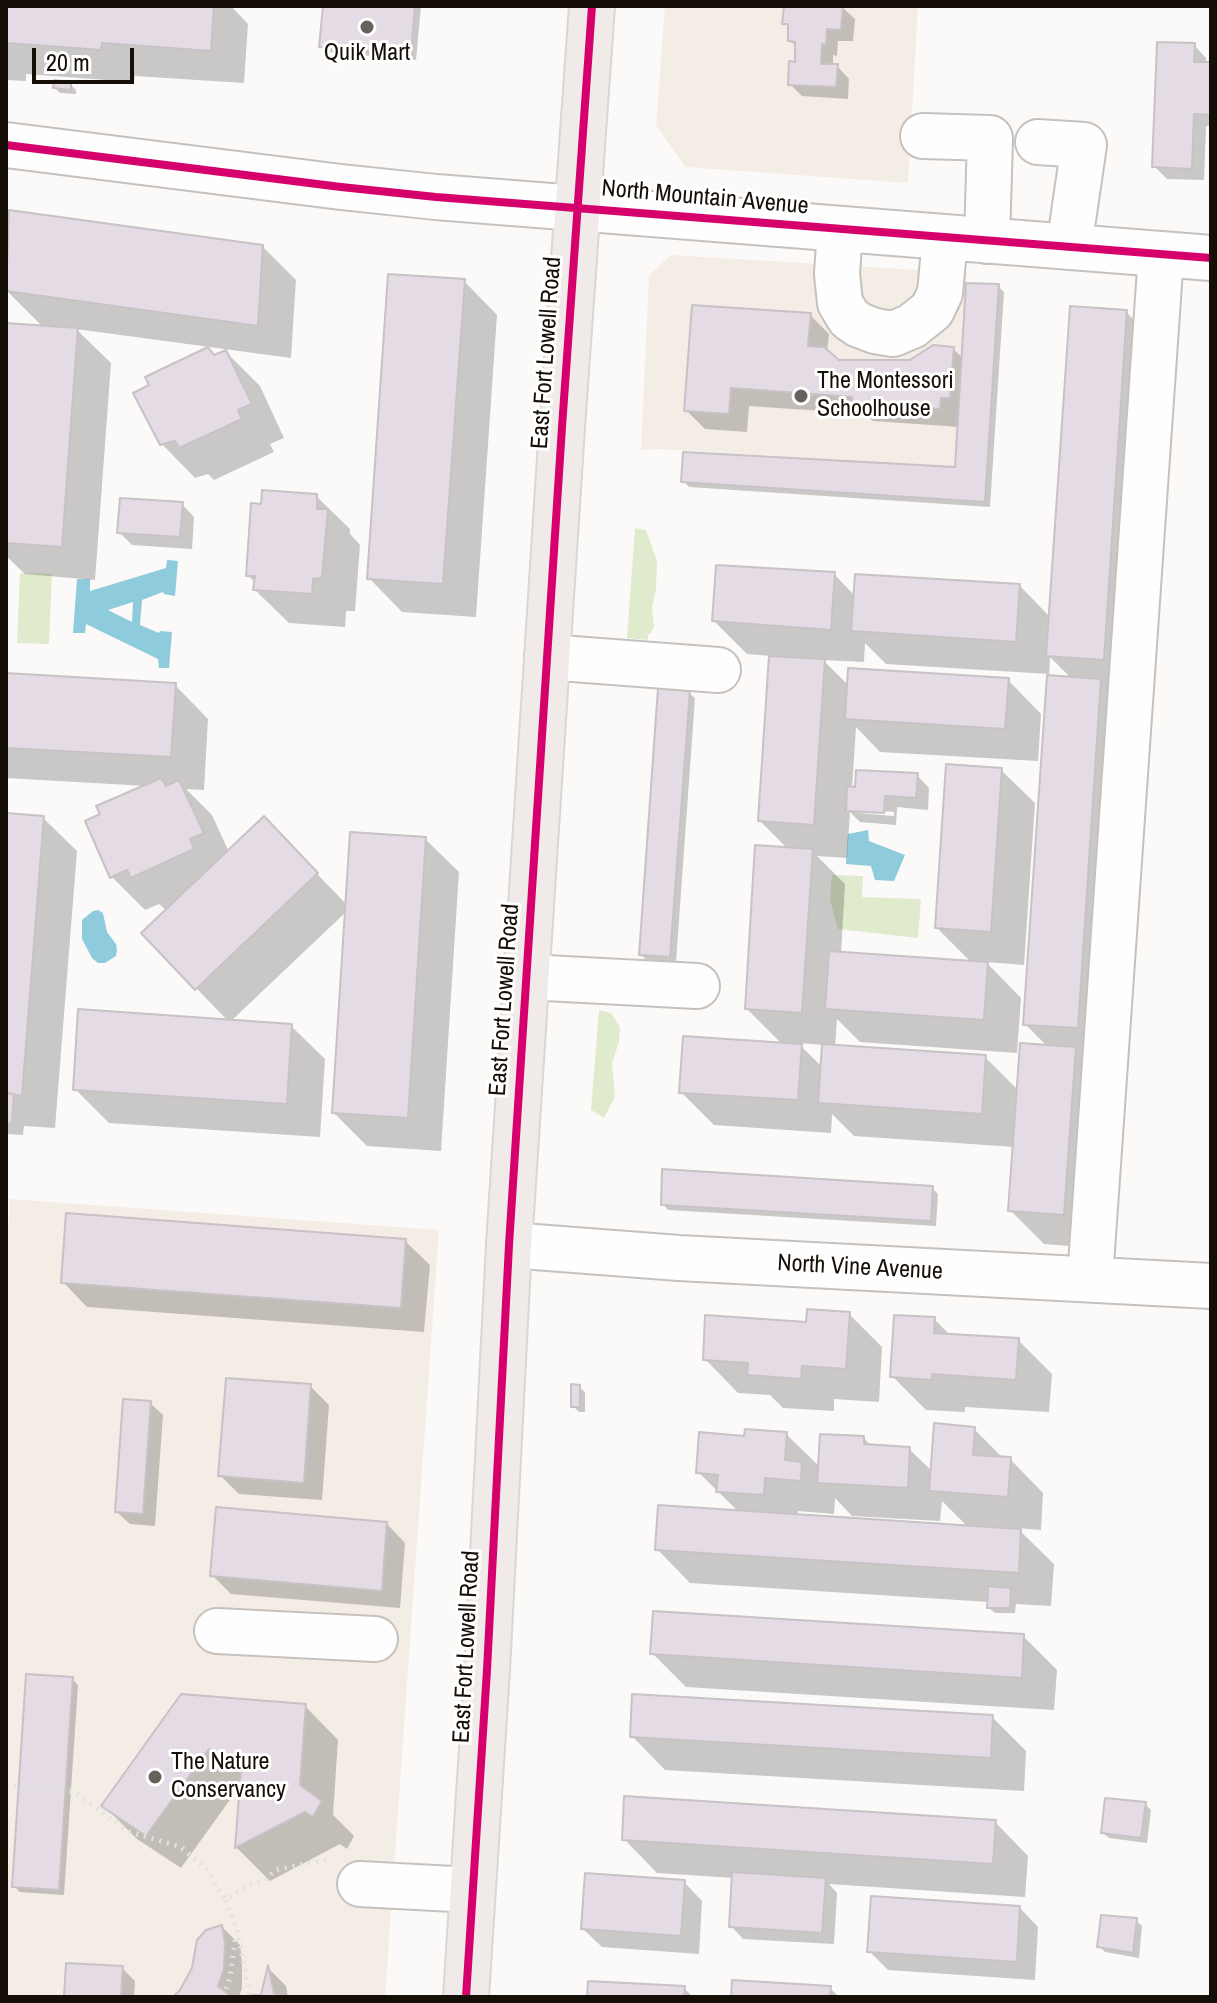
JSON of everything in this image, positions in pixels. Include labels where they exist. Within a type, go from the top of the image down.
[{"type":"main road","name":"East Fort Lowell Road","points":[[466,1997],[509,1245],[592,6]]},
{"type":"street","points":[[840,229],[837,290],[849,318],[875,331],[893,334],[912,326],[932,310],[966,239],[990,138],[923,136]]},
{"type":"street","points":[[1038,142],[1084,145],[1069,247]]},
{"type":"street","name":"North Mountain Avenue","points":[[6,145],[341,187],[1211,258]]},
{"type":"street","points":[[1090,1279],[1161,255]]},
{"type":"street","points":[[547,657],[718,670]]},
{"type":"street","points":[[527,977],[697,986]]},
{"type":"street","name":"North Vine Avenue","points":[[509,1245],[679,1258],[1211,1286]]},
{"type":"street","points":[[217,1631],[375,1639]]},
{"type":"street","points":[[348,1871],[472,1890]]},
{"type":"path","points":[[6,1785],[74,1792],[127,1831],[181,1847],[207,1870],[225,1900],[237,1929],[250,1995]]},
{"type":"path","points":[[225,1900],[248,1885],[264,1881],[275,1870],[308,1862],[348,1871]]},
{"type":"path","points":[[226,1989],[237,1929]]},
{"type":"shaded area","points":[[665,6],[918,6],[908,183],[685,167],[656,125]]},
{"type":"shaded area","name":"The Montessori Schoolhouse","points":[[671,255],[967,273],[955,467],[641,450],[649,275]]},
{"type":"shaded area","points":[[10,1199],[439,1230],[385,1997],[6,1997],[6,1260]]},
{"type":"green space","points":[[635,528],[646,530],[657,561],[652,608],[654,627],[648,634],[648,640],[627,638]]},
{"type":"green space","points":[[20,573],[52,574],[49,644],[17,643]]},
{"type":"green space","points":[[832,875],[863,876],[862,897],[921,899],[918,938],[838,929],[830,900]]},
{"type":"green space","points":[[599,1010],[611,1013],[620,1027],[612,1063],[615,1097],[604,1118],[591,1110]]},
{"type":"water","points":[[167,560],[178,561],[175,596],[163,592],[142,600],[140,625],[159,633],[172,632],[169,668],[159,668],[158,659],[86,624],[85,633],[73,633],[77,579],[90,579],[90,591],[166,568]],"holes":[[[133,602],[132,622],[108,610]]]},
{"type":"water","points":[[868,830],[869,841],[905,855],[894,881],[875,880],[871,866],[846,864],[848,834]]},
{"type":"water","points":[[98,910],[103,913],[107,932],[117,950],[116,956],[105,963],[98,963],[92,958],[82,939],[82,920]]},
{"type":"building","points":[[6,6],[214,6],[211,51],[102,43],[101,50],[6,43]]},
{"type":"building","name":"Quik Mart","points":[[323,6],[415,6],[411,55],[319,47]]},
{"type":"building","points":[[784,6],[843,6],[841,30],[827,29],[826,44],[822,44],[821,64],[838,64],[836,87],[788,85],[789,61],[795,62],[795,42],[788,41],[788,24],[782,24]]},
{"type":"building","points":[[1157,42],[1195,43],[1194,62],[1211,62],[1211,115],[1194,114],[1192,169],[1152,167]]},
{"type":"building","points":[[54,80],[71,82],[71,90],[53,88]]},
{"type":"building","points":[[9,210],[263,245],[258,326],[6,291]]},
{"type":"building","points":[[388,274],[465,279],[443,584],[367,579]]},
{"type":"building","points":[[966,283],[999,284],[985,502],[681,482],[683,452],[955,467]]},
{"type":"building","points":[[692,305],[811,313],[808,346],[824,347],[839,360],[910,360],[933,345],[954,347],[950,398],[941,398],[940,409],[852,403],[852,397],[731,388],[729,414],[684,411]]},
{"type":"building","points":[[1070,306],[1127,310],[1104,660],[1046,656]]},
{"type":"building","points":[[6,323],[78,328],[62,547],[6,543]]},
{"type":"building","points":[[208,347],[214,355],[226,350],[252,404],[238,410],[242,419],[179,448],[175,441],[160,445],[133,393],[149,385],[145,377]]},
{"type":"building","points":[[262,490],[317,494],[317,509],[328,509],[322,578],[313,579],[312,594],[253,590],[255,576],[246,576],[251,503],[261,504]]},
{"type":"building","points":[[120,498],[183,502],[180,537],[117,533]]},
{"type":"building","points":[[716,565],[835,572],[831,630],[712,621]]},
{"type":"building","points":[[855,574],[1020,584],[1016,642],[851,631]]},
{"type":"building","points":[[769,656],[825,659],[814,825],[758,821]]},
{"type":"building","points":[[848,668],[1009,678],[1005,729],[845,719]]},
{"type":"building","points":[[6,673],[176,683],[171,757],[6,748]]},
{"type":"building","points":[[1047,675],[1101,679],[1078,1028],[1023,1025]]},
{"type":"building","points":[[658,688],[690,691],[670,957],[639,955]]},
{"type":"building","points":[[946,764],[1002,768],[991,932],[935,928]]},
{"type":"building","points":[[856,770],[918,773],[916,798],[885,796],[884,813],[846,811],[847,786],[855,787]]},
{"type":"building","points":[[161,778],[166,786],[179,780],[204,833],[190,839],[194,849],[131,878],[127,870],[110,878],[85,821],[100,814],[96,806]]},
{"type":"building","points":[[6,813],[44,816],[22,1096],[6,1093]]},
{"type":"building","points":[[264,816],[318,873],[195,990],[141,933]]},
{"type":"building","points":[[350,832],[426,837],[408,1118],[332,1113]]},
{"type":"building","points":[[755,845],[813,849],[802,1013],[745,1009]]},
{"type":"building","points":[[829,951],[988,962],[984,1020],[825,1009]]},
{"type":"building","points":[[78,1009],[292,1024],[287,1104],[73,1090]]},
{"type":"building","points":[[683,1036],[802,1044],[798,1100],[679,1093]]},
{"type":"building","points":[[1020,1043],[1076,1047],[1064,1215],[1008,1211]]},
{"type":"building","points":[[822,1044],[986,1055],[982,1114],[818,1103]]},
{"type":"building","points":[[6,1093],[14,1094],[12,1124],[6,1123]]},
{"type":"building","points":[[662,1169],[933,1186],[931,1221],[661,1205]]},
{"type":"building","points":[[66,1213],[406,1239],[401,1308],[61,1283]]},
{"type":"building","points":[[807,1309],[850,1312],[846,1369],[802,1366],[801,1379],[747,1375],[748,1363],[703,1360],[705,1315],[806,1322]]},
{"type":"building","points":[[894,1315],[935,1317],[934,1333],[1019,1338],[1016,1380],[932,1374],[932,1380],[890,1377]]},
{"type":"building","points":[[226,1378],[311,1384],[304,1483],[218,1476]]},
{"type":"building","points":[[571,1384],[580,1385],[580,1407],[571,1407]]},
{"type":"building","points":[[123,1399],[151,1401],[143,1514],[115,1512]]},
{"type":"building","points":[[934,1423],[975,1427],[973,1455],[1011,1457],[1008,1497],[929,1491]]},
{"type":"building","points":[[745,1429],[787,1432],[785,1460],[802,1462],[801,1481],[765,1478],[764,1495],[716,1492],[718,1475],[696,1473],[699,1432],[744,1436]]},
{"type":"building","points":[[820,1434],[864,1436],[864,1444],[910,1447],[908,1488],[817,1483]]},
{"type":"building","points":[[658,1505],[1021,1529],[1019,1573],[655,1550]]},
{"type":"building","points":[[216,1507],[387,1522],[382,1591],[210,1576]]},
{"type":"building","points":[[988,1586],[1011,1588],[1010,1608],[987,1608]]},
{"type":"building","points":[[653,1611],[1024,1634],[1022,1678],[650,1654]]},
{"type":"building","points":[[26,1674],[73,1677],[59,1890],[12,1887]]},
{"type":"building","name":"The Nature Conservancy","points":[[181,1694],[306,1704],[300,1785],[322,1801],[313,1817],[305,1812],[235,1848],[241,1769],[209,1749],[146,1836],[101,1806]]},
{"type":"building","points":[[632,1694],[993,1715],[991,1758],[630,1737]]},
{"type":"building","points":[[624,1796],[996,1820],[993,1864],[622,1840]]},
{"type":"building","points":[[1105,1798],[1146,1802],[1141,1838],[1101,1833]]},
{"type":"building","points":[[732,1872],[826,1878],[822,1933],[729,1927]]},
{"type":"building","points":[[585,1873],[685,1880],[681,1936],[581,1929]]},
{"type":"building","points":[[871,1896],[1020,1906],[1017,1962],[867,1952]]},
{"type":"building","points":[[1101,1915],[1137,1918],[1133,1953],[1097,1947]]},
{"type":"building","points":[[222,1925],[224,1969],[218,1986],[232,1997],[173,1997],[192,1968],[197,1940],[206,1930]]},
{"type":"building","points":[[66,1963],[123,1966],[121,1997],[64,1997]]},
{"type":"building","points":[[268,1965],[274,1993],[283,1997],[245,1997],[261,1995]]},
{"type":"building","points":[[732,1980],[831,1986],[830,1997],[731,1997]]},
{"type":"building","points":[[588,1981],[685,1986],[684,1997],[587,1997]]},
{"type":"cycle path","points":[[466,1997],[509,1245],[592,6]]},
{"type":"cycle path","points":[[6,145],[436,197],[1211,258]]},
{"type":"place","name":"Quik Mart","points":[[367,27]]},
{"type":"place","name":"The Montessori Schoolhouse","points":[[801,396]]},
{"type":"place","name":"The Nature Conservancy","points":[[155,1777]]}]
